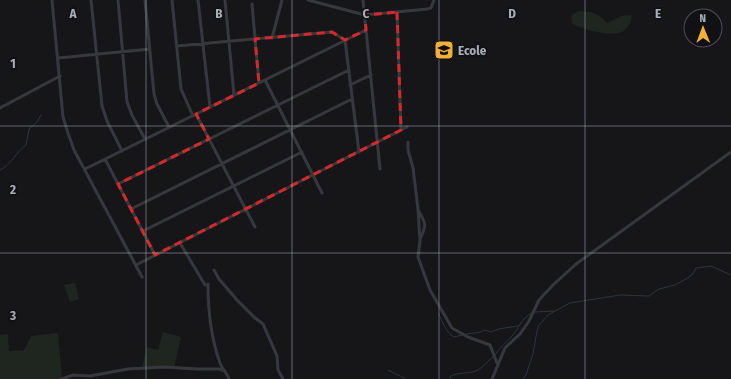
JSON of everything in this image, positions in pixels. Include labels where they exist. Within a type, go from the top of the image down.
[{"type":"street","points":[[52,0],[63,116],[68,133],[74,150],[142,277]]},
{"type":"street","points":[[91,0],[102,106],[107,121],[122,151]]},
{"type":"street","points":[[118,0],[127,102],[145,139]]},
{"type":"street","points":[[145,0],[154,94],[169,128]]},
{"type":"street","points":[[172,0],[181,89],[192,116]]},
{"type":"street","points":[[198,0],[210,107]]},
{"type":"street","points":[[224,0],[234,95]]},
{"type":"street","points":[[272,38],[282,0]]},
{"type":"street","points":[[308,0],[365,14],[427,9],[431,8],[434,0]]},
{"type":"street","points":[[363,0],[380,169]]},
{"type":"street","points":[[252,4],[259,83]]},
{"type":"street","points":[[397,12],[401,130]]},
{"type":"street","points":[[85,169],[366,30]]},
{"type":"street","points":[[177,46],[332,32],[345,40]]},
{"type":"street","points":[[345,40],[359,152]]},
{"type":"street","points":[[58,58],[150,49]]},
{"type":"street","points":[[118,184],[349,70]]},
{"type":"street","points":[[0,108],[60,76]]},
{"type":"street","points":[[350,85],[371,76]]},
{"type":"street","points":[[265,80],[322,193]]},
{"type":"street","points":[[131,209],[352,98]]},
{"type":"street","points":[[196,114],[255,227]]},
{"type":"street","points":[[136,265],[407,127]]},
{"type":"street","points":[[408,142],[418,209],[420,241],[418,257],[430,290],[452,328],[458,332],[490,345],[497,363]]},
{"type":"street","points":[[492,379],[497,363],[505,348],[520,334],[529,321],[539,300],[576,264],[727,155],[731,150]]},
{"type":"street","points":[[143,231],[302,152]]},
{"type":"street","points":[[105,159],[156,255]]},
{"type":"street","points":[[418,209],[424,218],[426,227],[420,241]]},
{"type":"street","points":[[180,243],[206,284],[212,335],[220,365],[229,379]]},
{"type":"street","points":[[214,270],[219,279],[237,300],[263,324],[277,356],[278,370],[283,379]]},
{"type":"street","points":[[62,379],[73,375],[90,376],[128,369],[164,367],[219,369],[225,371]]},
{"type":"highlighted area","points":[[397,12],[401,130],[155,255],[118,184],[209,139],[196,114],[259,83],[255,39],[332,32],[345,40],[366,30],[365,15]]},
{"type":"shaded area","points":[[579,11],[595,14],[607,23],[625,15],[632,16],[631,21],[624,31],[609,34],[588,30],[572,23],[571,17]]},
{"type":"shaded area","points":[[75,283],[79,299],[70,302],[64,285]]},
{"type":"shaded area","points":[[163,332],[181,337],[174,368],[142,368],[147,347],[158,350]]},
{"type":"shaded area","points":[[58,333],[62,379],[0,379],[0,335],[8,334],[9,351],[24,350],[31,336]]},
{"type":"waterway","points":[[0,170],[8,165],[26,145],[29,129],[37,122],[41,115]]},
{"type":"waterway","points":[[523,379],[526,375],[533,354],[539,325],[548,315],[570,303],[620,295],[649,296],[659,289],[675,285],[686,279],[693,274],[696,268],[711,266],[731,275]]},
{"type":"waterway","points":[[535,312],[555,311]]},
{"type":"waterway","points":[[495,355],[513,335],[523,320],[532,313]]},
{"type":"waterway","points":[[439,314],[445,327],[451,335],[454,337],[462,335]]},
{"type":"waterway","points":[[466,334],[481,332],[484,330],[491,332],[498,329],[518,326]]},
{"type":"waterway","points":[[450,379],[451,376],[460,373],[476,371],[493,357]]},
{"type":"waterway","points":[[388,370],[406,379]]},
{"type":"place","name":"Ecole","points":[[444,50]]}]
